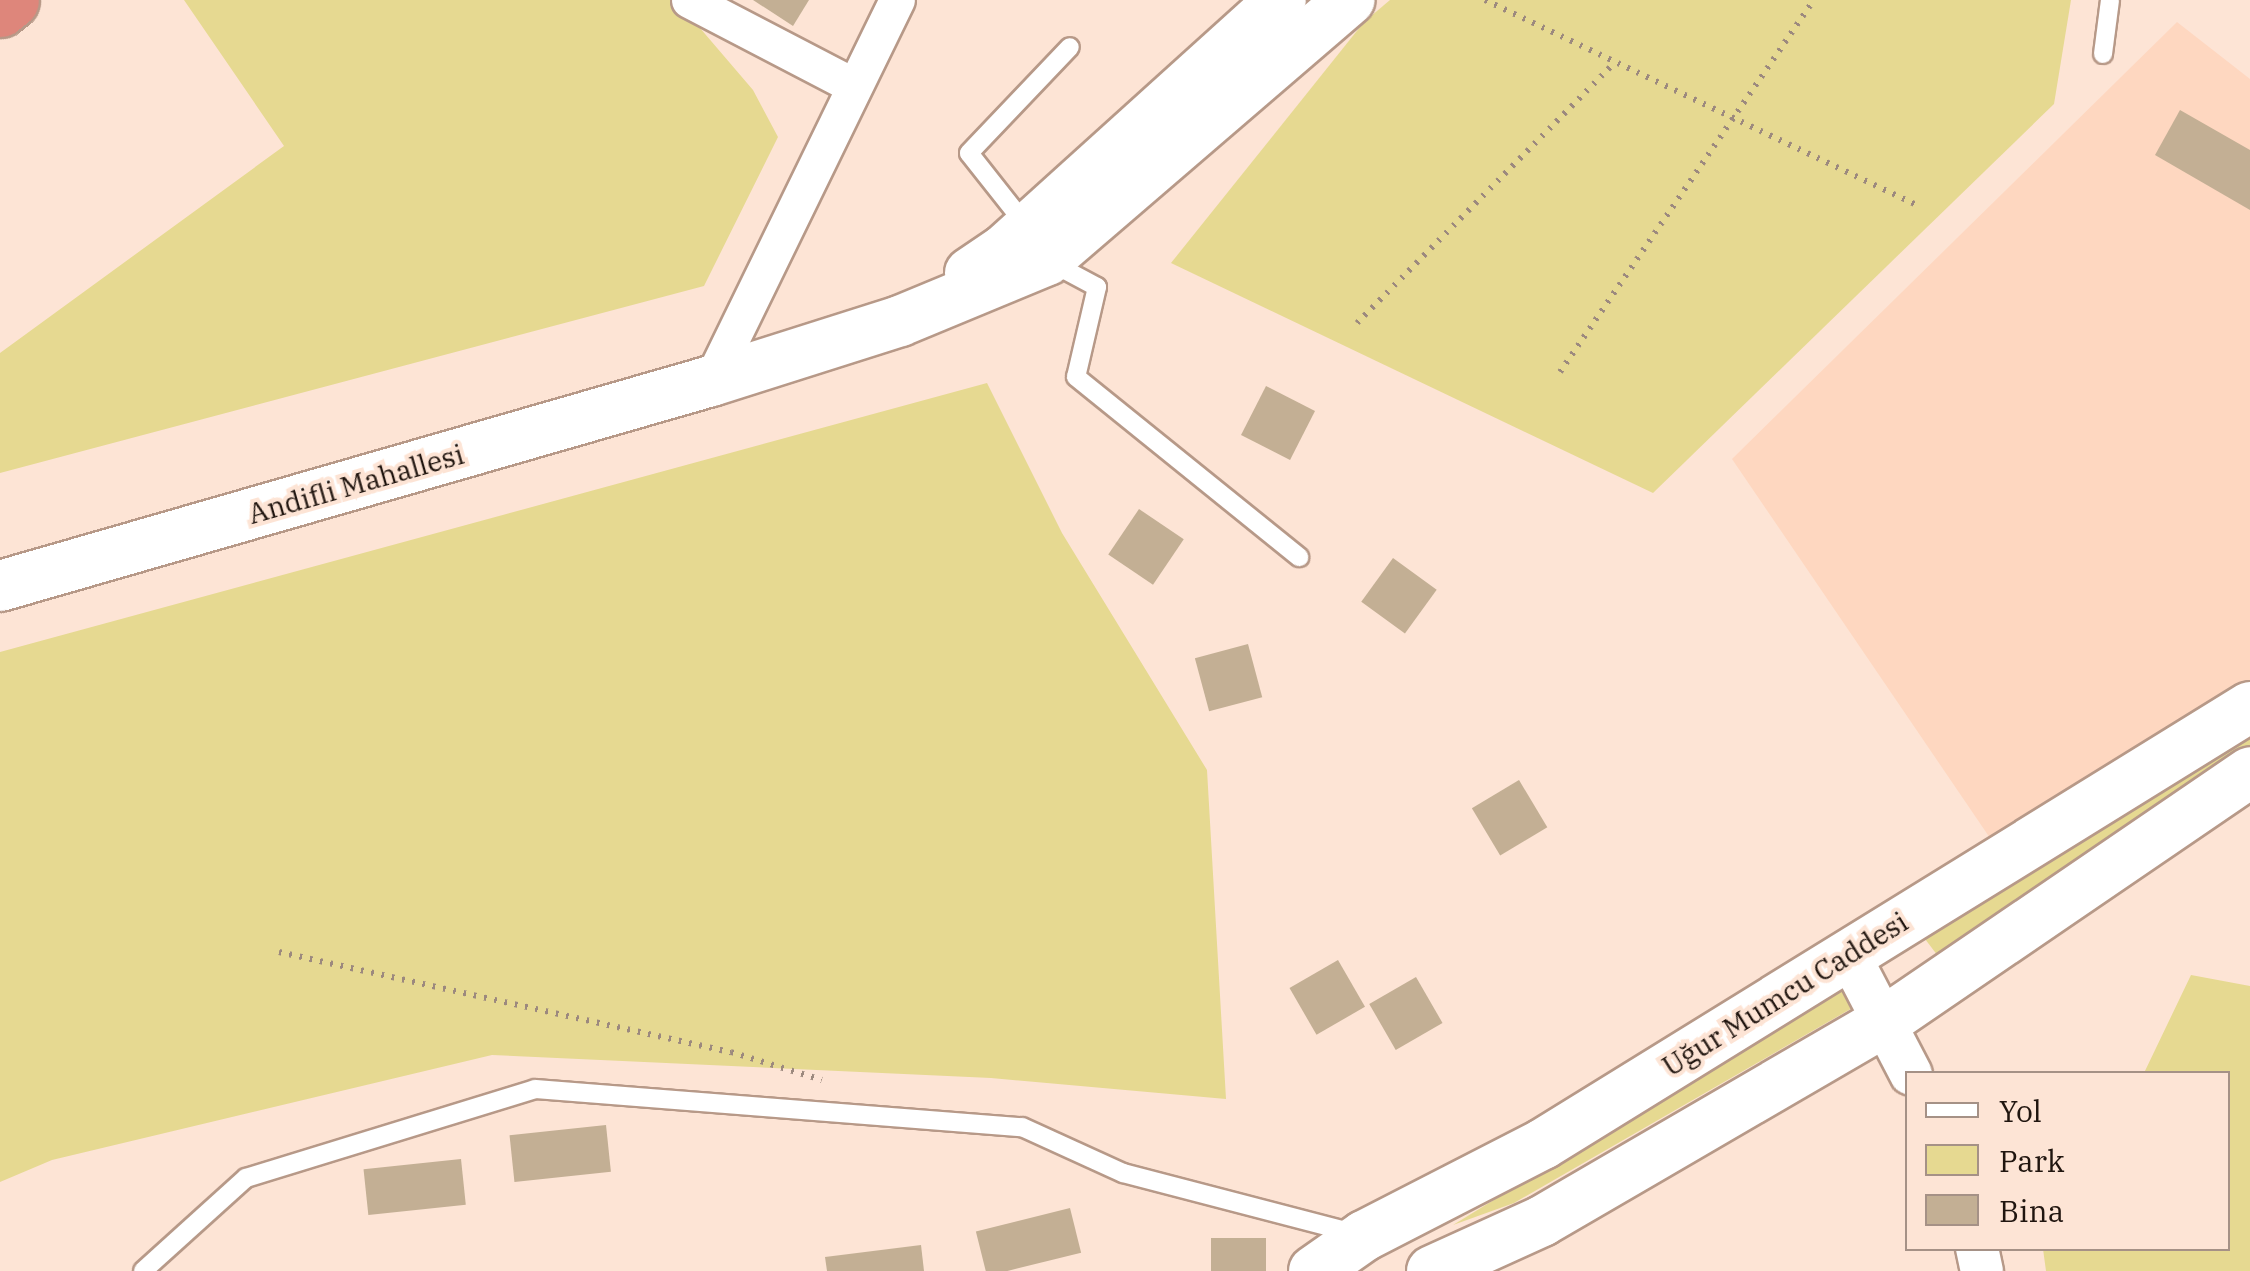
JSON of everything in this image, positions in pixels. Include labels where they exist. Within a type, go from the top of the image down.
[{"type":"highway","points":[[0,9],[11,0]]},
{"type":"main road","points":[[1038,244],[1281,0]]},
{"type":"main road","points":[[1038,244],[1349,0]]},
{"type":"main road","name":"Andifli Mahallesi","points":[[0,586],[711,381],[900,320],[1038,244]]},
{"type":"main road","name":"Uğur Mumcu Caddesi","points":[[1314,1271],[1364,1236],[1542,1144],[2250,706]]},
{"type":"main road","points":[[1432,1271],[1542,1221],[1884,1022],[2250,772]]},
{"type":"street","points":[[711,381],[852,85],[897,0]]},
{"type":"street","points":[[706,5],[852,85]]},
{"type":"street","points":[[1849,955],[1909,1071]]},
{"type":"lane","points":[[2104,54],[2110,0]]},
{"type":"lane","points":[[1070,47],[969,153],[994,192],[1038,244],[1097,287],[1076,377],[1299,558]]},
{"type":"lane","points":[[143,1271],[246,1178],[535,1089],[1022,1127],[1124,1173],[1364,1236]]},
{"type":"path","points":[[1485,0],[1916,205]]},
{"type":"path","points":[[1508,11],[1513,0]]},
{"type":"path","points":[[1560,372],[1814,0]]},
{"type":"path","points":[[1356,322],[1615,62]]},
{"type":"path","points":[[279,952],[731,1052],[838,1084]]},
{"type":"shaded area","points":[[2177,22],[2250,79],[2250,689],[1990,838],[1732,459]]},
{"type":"green space","points":[[184,0],[676,0],[753,90],[778,137],[704,286],[0,473],[0,353],[284,146]]},
{"type":"green space","points":[[1390,0],[2071,0],[2054,104],[1653,493],[1171,263],[1364,22]]},
{"type":"green space","points":[[987,383],[1062,533],[1207,770],[1226,1099],[991,1078],[492,1055],[52,1160],[0,1182],[0,652]]},
{"type":"green space","points":[[2250,728],[2250,747],[1941,960],[1922,935]]},
{"type":"green space","points":[[2191,975],[2250,986],[2250,1271],[2046,1271],[2043,1251],[2230,1251],[2230,1071],[2145,1071]]},
{"type":"green space","points":[[1842,987],[1854,1007],[1514,1203],[1453,1225]]},
{"type":"building","points":[[753,0],[809,0],[793,26]]},
{"type":"building","points":[[2180,110],[2250,150],[2250,210],[2155,155]]},
{"type":"building","points":[[1266,386],[1315,411],[1290,460],[1241,435]]},
{"type":"building","points":[[1139,509],[1184,539],[1153,585],[1108,555]]},
{"type":"building","points":[[1393,558],[1437,590],[1405,633],[1361,602]]},
{"type":"building","points":[[1248,644],[1262,697],[1209,711],[1195,658]]},
{"type":"building","points":[[1519,780],[1547,827],[1500,855],[1472,808]]},
{"type":"building","points":[[1338,960],[1365,1007],[1317,1035],[1290,988]]},
{"type":"building","points":[[1416,977],[1442,1023],[1396,1050],[1369,1004]]},
{"type":"building","points":[[606,1125],[611,1172],[514,1182],[510,1135]]},
{"type":"building","points":[[461,1159],[466,1205],[368,1215],[364,1169]]},
{"type":"building","points":[[1070,1208],[1081,1253],[1007,1271],[986,1271],[976,1231]]},
{"type":"building","points":[[1211,1238],[1266,1238],[1266,1271],[1211,1271]]},
{"type":"building","points":[[921,1245],[924,1271],[827,1271],[825,1257]]}]
